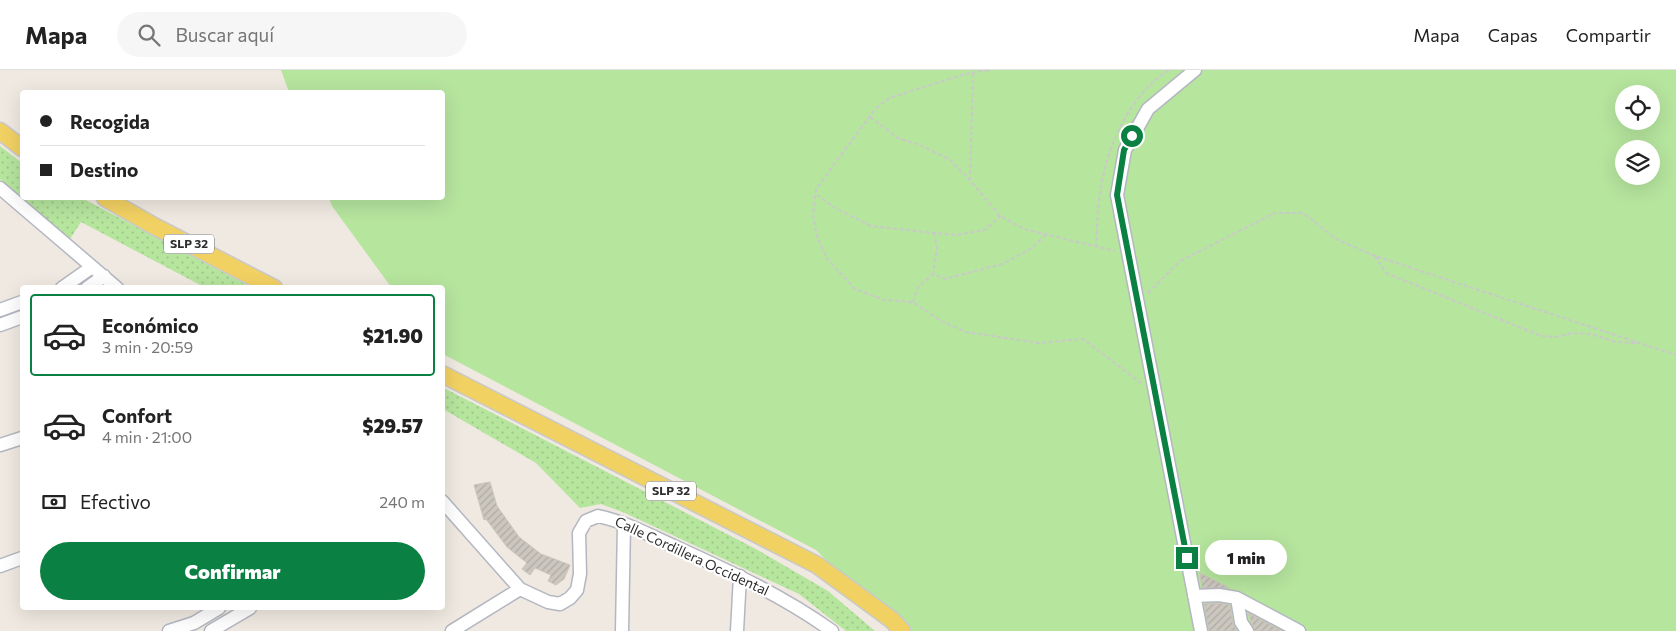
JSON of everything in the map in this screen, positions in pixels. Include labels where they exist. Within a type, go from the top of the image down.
[{"type":"main road","points":[[0,131],[20,146]]},
{"type":"main road","name":"SLP 32","points":[[108,200],[154,226],[268,285]]},
{"type":"main road","name":"SLP 32","points":[[445,376],[817,565],[892,620],[902,631]]},
{"type":"street","points":[[1194,70],[1148,109],[1124,150],[1117,195],[1201,631]]},
{"type":"street","points":[[3,195],[114,285]]},
{"type":"street","points":[[66,285],[92,267]]},
{"type":"street","points":[[91,285],[104,276]]},
{"type":"street","points":[[0,310],[20,303]]},
{"type":"street","points":[[0,325],[20,318]]},
{"type":"street","points":[[0,445],[20,439]]},
{"type":"street","name":"Calle Cordillera Occidental","points":[[445,504],[520,589],[548,602],[560,604],[570,598],[576,590],[580,574],[579,533],[586,521],[598,516],[624,524],[766,588],[832,631]]},
{"type":"street","points":[[622,631],[624,524]]},
{"type":"street","points":[[0,566],[20,559]]},
{"type":"street","points":[[737,631],[740,576]]},
{"type":"street","points":[[452,631],[520,589]]},
{"type":"street","points":[[1194,596],[1218,595],[1237,598],[1299,631]]},
{"type":"street","points":[[1237,598],[1241,622],[1247,631]]},
{"type":"street","points":[[170,631],[194,623],[216,610]]},
{"type":"street","points":[[211,631],[247,610]]},
{"type":"path","points":[[989,70],[888,98],[875,109],[850,146],[828,170],[816,194],[814,222],[817,237],[828,260],[855,289],[884,300],[913,302],[941,321],[966,332],[1040,343],[1083,339],[1156,394]]},
{"type":"path","points":[[970,180],[973,73]]},
{"type":"path","points":[[870,117],[898,138],[950,160],[970,180],[1000,216],[1024,228],[1046,235],[1127,254]]},
{"type":"path","points":[[816,194],[837,209],[871,226],[956,235],[985,230],[1000,216]]},
{"type":"path","points":[[1137,304],[1180,261],[1275,213],[1303,213],[1338,240],[1375,256],[1676,355]]},
{"type":"path","points":[[913,302],[918,288],[933,274],[938,248],[934,233]]},
{"type":"path","points":[[933,274],[945,279],[1002,264],[1029,250],[1046,235]]},
{"type":"path","points":[[1375,256],[1386,273],[1541,336],[1555,337],[1573,332],[1591,334],[1616,342],[1642,344]]},
{"type":"green space","points":[[281,70],[1676,70],[1676,631],[898,631],[816,550],[445,355],[445,285],[390,285],[332,206],[330,200],[445,200],[445,90],[288,90]]},
{"type":"green space","points":[[0,146],[20,161],[20,196],[0,179]]},
{"type":"green space","points":[[24,200],[86,200],[247,285],[200,285],[81,222],[70,239]]},
{"type":"green space","points":[[445,389],[756,549],[828,591],[875,631],[846,631],[799,594],[625,513],[601,504],[580,508],[536,463],[445,410]]},
{"type":"building","points":[[490,482],[497,506],[519,537],[541,554],[570,565],[564,579],[556,585],[548,581],[551,575],[535,568],[530,575],[522,569],[527,563],[507,547],[486,519],[484,520],[474,485]]},
{"type":"building","points":[[1200,573],[1229,588],[1202,588]]},
{"type":"building","points":[[1218,603],[1230,605],[1233,624],[1237,631],[1209,631],[1204,604]]},
{"type":"building","points":[[1248,613],[1282,631],[1255,631]]},
{"type":"route","points":[[1132,136],[1124,150],[1117,195],[1187,558]]}]
